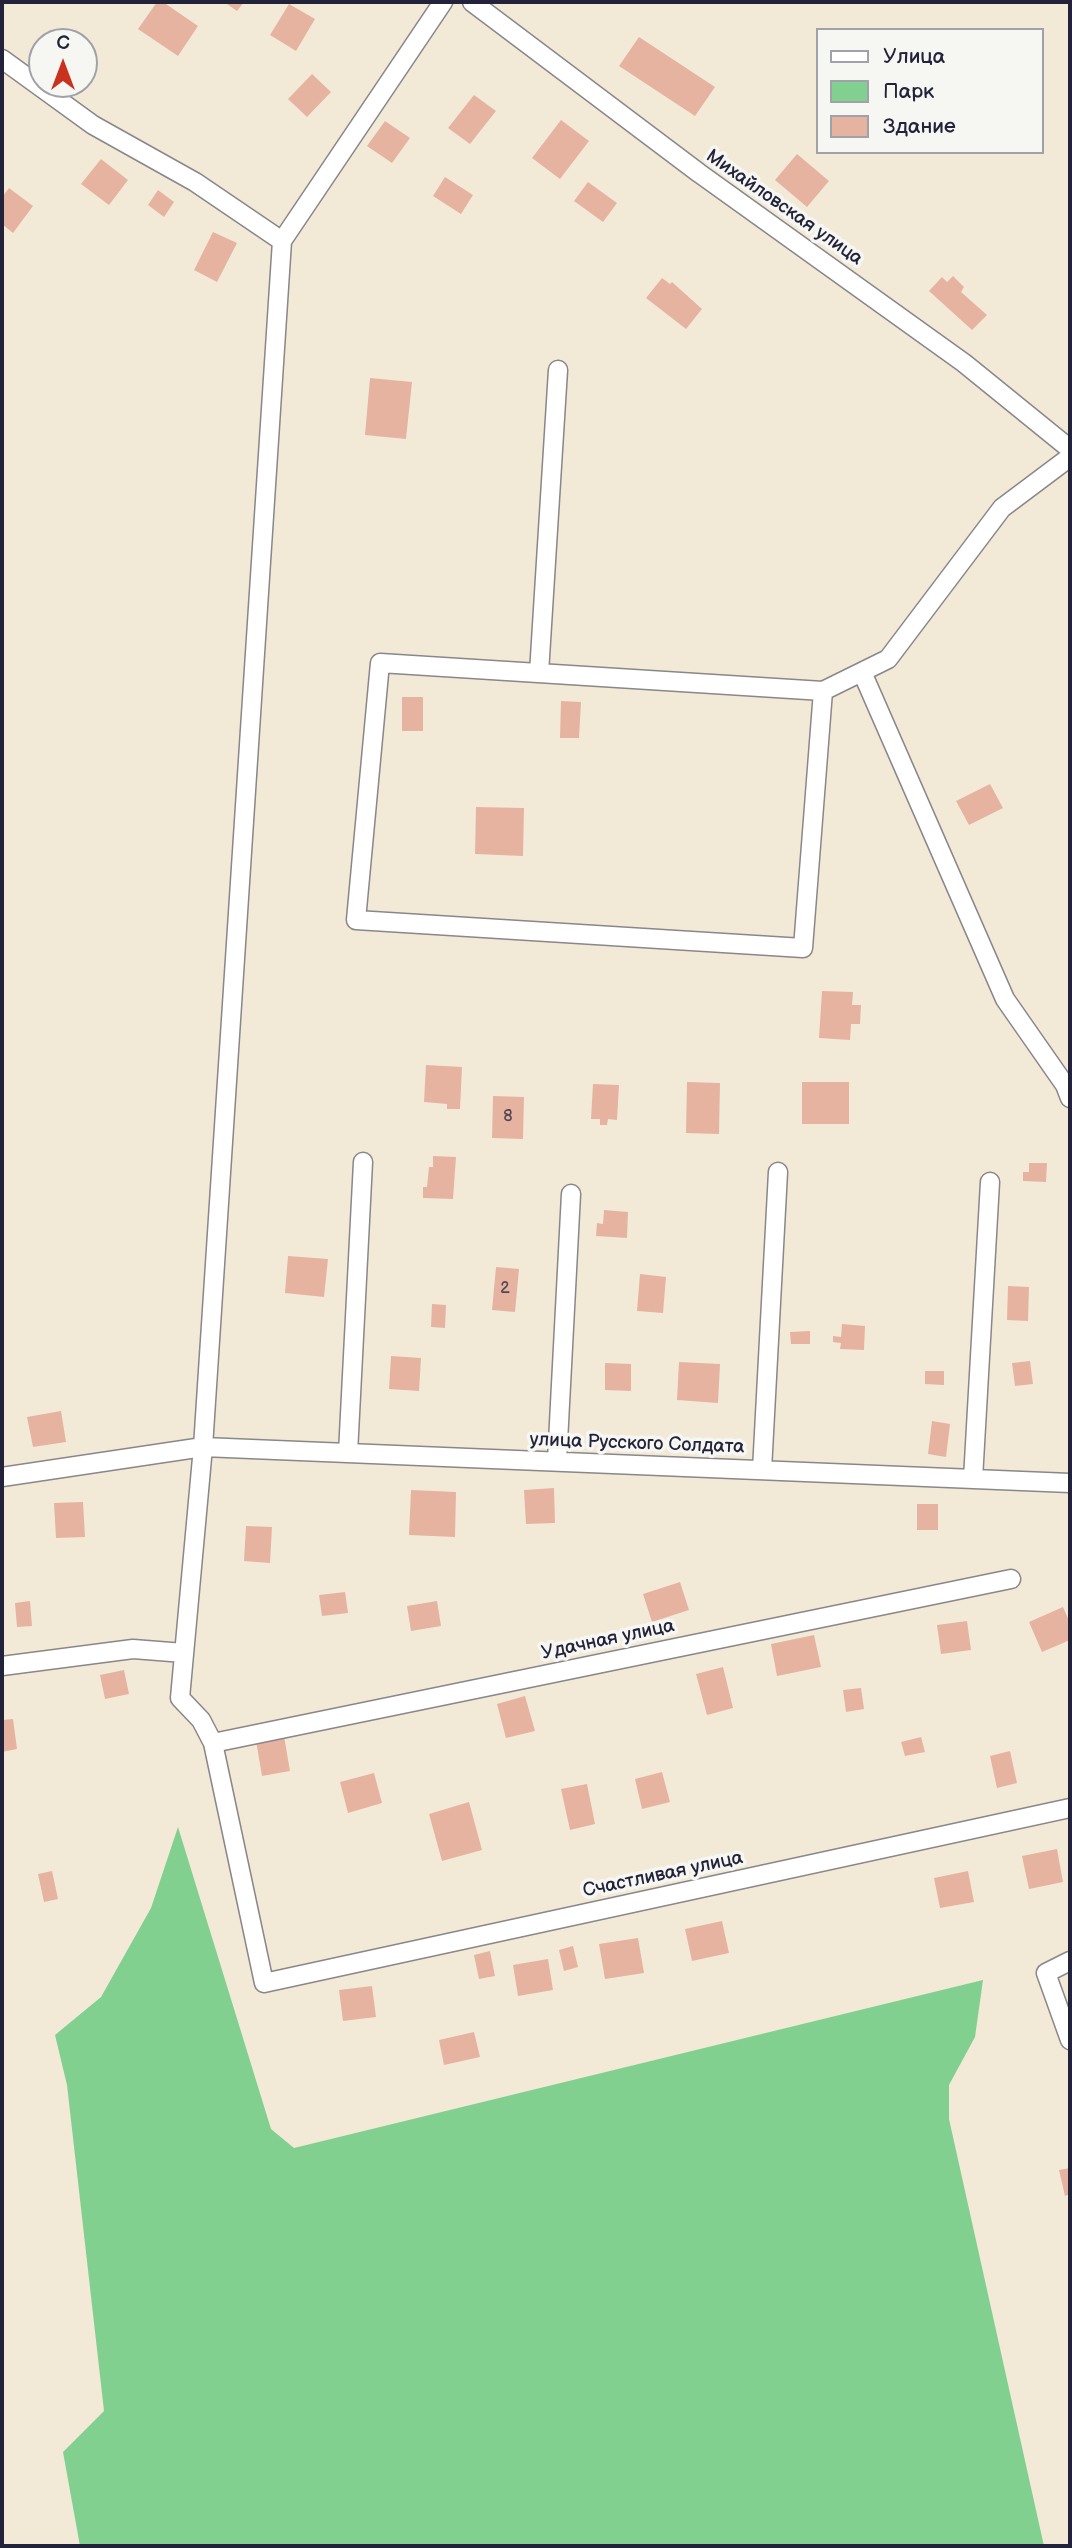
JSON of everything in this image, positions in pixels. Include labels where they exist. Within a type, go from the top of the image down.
[{"type":"street","points":[[214,1743],[201,1720],[180,1698],[202,1447],[282,241],[443,2]]},
{"type":"street","name":"Михайловская улица","points":[[472,2],[699,173],[964,363],[1070,449]]},
{"type":"street","points":[[2,59],[93,125],[195,183],[282,241]]},
{"type":"street","points":[[540,673],[558,370]]},
{"type":"street","points":[[823,691],[803,948],[356,920],[380,663],[823,691],[888,659],[1002,508],[1070,457]]},
{"type":"street","points":[[862,672],[1004,999],[1065,1086],[1070,1098]]},
{"type":"street","points":[[348,1453],[363,1162]]},
{"type":"street","points":[[762,1470],[778,1172]]},
{"type":"street","points":[[973,1479],[990,1182]]},
{"type":"street","points":[[557,1461],[571,1194]]},
{"type":"street","name":"улица Русского Солдата","points":[[2,1477],[202,1447],[1070,1482]]},
{"type":"street","name":"Удачная улица","points":[[214,1743],[1011,1579]]},
{"type":"street","points":[[2,1666],[133,1649],[184,1653]]},
{"type":"street","name":"Счастливая улица","points":[[214,1743],[264,1983],[1070,1808]]},
{"type":"street","points":[[1070,1961],[1046,1973],[1070,2040]]},
{"type":"green space","points":[[178,1827],[271,2129],[294,2148],[983,1980],[975,2037],[949,2085],[949,2119],[1044,2546],[80,2546],[63,2452],[104,2411],[67,2085],[55,2035],[101,1997],[151,1908]]},
{"type":"building","points":[[157,2],[163,2],[198,26],[178,56],[138,29]]},
{"type":"building","points":[[224,2],[244,2],[237,11]]},
{"type":"building","points":[[289,4],[315,19],[296,51],[270,35]]},
{"type":"building","points":[[639,37],[715,87],[695,116],[619,66]]},
{"type":"building","points":[[312,74],[331,92],[307,117],[288,99]]},
{"type":"building","points":[[474,95],[496,111],[470,144],[448,128]]},
{"type":"building","points":[[561,120],[589,141],[560,179],[532,158]]},
{"type":"building","points":[[385,121],[410,138],[392,163],[367,146]]},
{"type":"building","points":[[797,154],[829,181],[807,207],[775,180]]},
{"type":"building","points":[[101,159],[128,180],[109,205],[81,184]]},
{"type":"building","points":[[445,177],[473,195],[461,214],[433,196]]},
{"type":"building","points":[[588,182],[617,203],[603,222],[574,201]]},
{"type":"building","points":[[9,188],[33,206],[13,233],[2,224],[2,197]]},
{"type":"building","points":[[158,190],[174,202],[164,217],[148,205]]},
{"type":"building","points":[[213,232],[237,243],[217,282],[194,270]]},
{"type":"building","points":[[953,276],[964,287],[961,292],[987,315],[972,330],[929,291],[942,277],[947,282]]},
{"type":"building","points":[[662,278],[670,284],[672,282],[702,309],[686,329],[646,298]]},
{"type":"building","points":[[370,378],[412,382],[406,439],[365,435]]},
{"type":"building","points":[[402,697],[423,697],[423,731],[402,731]]},
{"type":"building","points":[[561,701],[581,702],[579,738],[560,738]]},
{"type":"building","points":[[990,784],[1003,808],[969,825],[956,801]]},
{"type":"building","points":[[476,807],[524,808],[523,856],[475,854]]},
{"type":"building","points":[[822,991],[853,992],[852,1005],[861,1005],[860,1024],[851,1024],[850,1040],[819,1038]]},
{"type":"building","points":[[426,1065],[462,1067],[460,1109],[447,1109],[447,1104],[424,1102]]},
{"type":"building","points":[[687,1082],[720,1083],[719,1134],[686,1133]]},
{"type":"building","points":[[802,1082],[849,1082],[849,1124],[802,1124]]},
{"type":"building","points":[[593,1084],[619,1085],[617,1120],[608,1119],[607,1125],[600,1125],[600,1119],[591,1119]]},
{"type":"building","points":[[493,1096],[524,1097],[523,1139],[492,1138]]},
{"type":"building","points":[[433,1156],[456,1157],[453,1199],[423,1198],[429,1167],[433,1167]]},
{"type":"building","points":[[1029,1163],[1047,1163],[1046,1182],[1023,1181],[1023,1172],[1029,1172]]},
{"type":"building","points":[[604,1210],[628,1212],[627,1238],[596,1236],[597,1223],[603,1224]]},
{"type":"building","points":[[288,1256],[328,1259],[324,1297],[285,1293]]},
{"type":"building","points":[[496,1267],[519,1269],[515,1312],[492,1310]]},
{"type":"building","points":[[640,1274],[666,1277],[663,1313],[637,1311]]},
{"type":"building","points":[[1008,1286],[1029,1287],[1028,1321],[1007,1320]]},
{"type":"building","points":[[432,1304],[446,1305],[445,1328],[431,1327]]},
{"type":"building","points":[[842,1324],[865,1326],[864,1350],[840,1349],[841,1343],[833,1342],[833,1336],[841,1337]]},
{"type":"building","points":[[810,1331],[810,1344],[791,1344],[790,1332]]},
{"type":"building","points":[[391,1356],[421,1358],[419,1391],[389,1389]]},
{"type":"building","points":[[1030,1361],[1033,1384],[1015,1386],[1012,1363]]},
{"type":"building","points":[[679,1362],[720,1364],[718,1403],[677,1400]]},
{"type":"building","points":[[605,1363],[631,1364],[631,1391],[605,1390]]},
{"type":"building","points":[[925,1371],[944,1371],[944,1385],[925,1384]]},
{"type":"building","points":[[61,1411],[66,1442],[33,1447],[27,1417]]},
{"type":"building","points":[[932,1421],[950,1424],[946,1457],[928,1454]]},
{"type":"building","points":[[554,1488],[555,1523],[526,1524],[524,1490]]},
{"type":"building","points":[[411,1490],[456,1492],[455,1537],[409,1535]]},
{"type":"building","points":[[83,1502],[85,1537],[56,1538],[54,1503]]},
{"type":"building","points":[[917,1504],[938,1504],[938,1530],[917,1530]]},
{"type":"building","points":[[246,1526],[272,1527],[270,1563],[244,1561]]},
{"type":"building","points":[[680,1582],[689,1610],[652,1622],[643,1594]]},
{"type":"building","points":[[345,1592],[348,1613],[322,1616],[319,1595]]},
{"type":"building","points":[[30,1601],[32,1626],[17,1627],[15,1603]]},
{"type":"building","points":[[437,1601],[441,1626],[411,1631],[407,1606]]},
{"type":"building","points":[[1063,1607],[1070,1623],[1070,1640],[1042,1652],[1029,1622]]},
{"type":"building","points":[[967,1621],[971,1650],[941,1654],[937,1625]]},
{"type":"building","points":[[814,1635],[821,1667],[777,1676],[771,1644]]},
{"type":"building","points":[[723,1667],[733,1708],[707,1715],[696,1674]]},
{"type":"building","points":[[124,1670],[129,1694],[105,1699],[100,1675]]},
{"type":"building","points":[[861,1688],[864,1709],[846,1712],[843,1690]]},
{"type":"building","points":[[525,1696],[535,1731],[506,1738],[497,1704]]},
{"type":"building","points":[[13,1719],[17,1749],[2,1752],[2,1720]]},
{"type":"building","points":[[284,1736],[290,1771],[262,1776],[256,1741]]},
{"type":"building","points":[[921,1737],[925,1752],[905,1756],[901,1742]]},
{"type":"building","points":[[1010,1751],[1017,1783],[997,1788],[990,1756]]},
{"type":"building","points":[[662,1772],[670,1802],[642,1809],[635,1779]]},
{"type":"building","points":[[374,1773],[382,1803],[348,1813],[340,1782]]},
{"type":"building","points":[[587,1784],[595,1824],[570,1830],[561,1789]]},
{"type":"building","points":[[469,1802],[482,1850],[442,1861],[429,1814]]},
{"type":"building","points":[[1057,1849],[1063,1882],[1029,1889],[1022,1856]]},
{"type":"building","points":[[52,1871],[58,1899],[44,1902],[38,1874]]},
{"type":"building","points":[[968,1871],[974,1902],[940,1908],[934,1878]]},
{"type":"building","points":[[722,1921],[729,1953],[692,1961],[685,1929]]},
{"type":"building","points":[[638,1938],[644,1973],[605,1979],[599,1944]]},
{"type":"building","points":[[573,1946],[578,1967],[564,1971],[559,1950]]},
{"type":"building","points":[[490,1951],[495,1976],[479,1979],[474,1955]]},
{"type":"building","points":[[548,1959],[553,1990],[518,1996],[513,1965]]},
{"type":"building","points":[[372,1986],[376,2017],[343,2021],[339,1990]]},
{"type":"building","points":[[474,2032],[480,2057],[444,2065],[439,2040]]},
{"type":"building","points":[[1070,2168],[1070,2194],[1065,2196],[1059,2170]]}]
